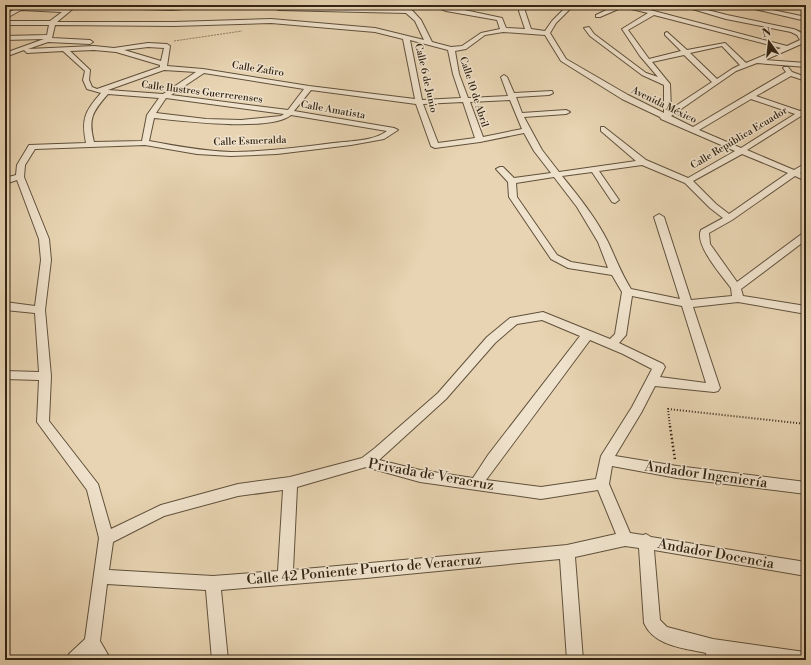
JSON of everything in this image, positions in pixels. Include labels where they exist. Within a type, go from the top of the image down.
[{"type":"street","points":[[5,55],[48,39],[54,22],[66,10],[74,5],[368,29],[429,42],[451,49],[464,48],[483,34],[503,30],[547,33],[554,22],[571,5]]},
{"type":"street","points":[[5,23],[54,22],[173,14],[207,5]]},
{"type":"street","points":[[278,8],[406,8],[435,5],[500,20],[503,30]]},
{"type":"street","points":[[523,5],[522,11],[529,31]]},
{"type":"street","points":[[598,16],[623,5],[641,8],[789,48]]},
{"type":"street","points":[[641,8],[649,5]]},
{"type":"street","points":[[682,5],[726,17],[801,24]]},
{"type":"street","points":[[741,5],[750,6],[801,24]]},
{"type":"street","points":[[801,5],[806,6]]},
{"type":"street","points":[[706,26],[750,6]]},
{"type":"street","points":[[5,17],[20,8],[66,10]]},
{"type":"street","points":[[406,8],[418,20],[429,42]]},
{"type":"street","points":[[654,12],[625,29],[642,55],[667,84],[666,116]]},
{"type":"street","points":[[666,116],[734,70],[805,41],[800,34],[801,24]]},
{"type":"street","points":[[587,28],[592,36],[644,74],[667,84]]},
{"type":"street","name":"Avenida México","points":[[547,33],[563,60],[625,98],[693,130],[806,178]]},
{"type":"street","points":[[667,34],[716,81]]},
{"type":"street","name":"Calle 6 de Junio","points":[[406,37],[419,102],[435,146],[480,140]]},
{"type":"street","points":[[5,38],[48,39],[148,46]]},
{"type":"street","points":[[16,52],[94,48],[114,50],[163,66],[168,44],[114,50]]},
{"type":"street","points":[[647,61],[723,44],[745,66]]},
{"type":"street","name":"Calle 10 de Abril","points":[[451,49],[456,74],[480,140]]},
{"type":"street","name":"Calle Ilustres Guerrerenses","points":[[66,50],[88,71],[86,80],[89,88],[97,91],[165,96],[289,113]]},
{"type":"street","points":[[611,50],[627,52]]},
{"type":"street","points":[[634,54],[642,55]]},
{"type":"street","points":[[757,61],[806,65]]},
{"type":"street","points":[[782,63],[790,73],[806,78]]},
{"type":"street","name":"Calle Zafiro","points":[[97,91],[163,66],[309,88],[419,102],[549,93]]},
{"type":"street","points":[[145,143],[151,115],[165,96],[203,71]]},
{"type":"street","points":[[693,130],[790,73]]},
{"type":"street","points":[[504,76],[526,130],[538,151],[581,206],[603,242],[615,272],[627,292],[620,335],[612,344]]},
{"type":"street","points":[[289,113],[309,88]]},
{"type":"street","points":[[90,144],[86,127],[89,111],[106,92]]},
{"type":"street","points":[[750,96],[804,113]]},
{"type":"street","points":[[520,116],[566,112]]},
{"type":"street","name":"Calle Amatista","points":[[151,115],[241,122],[283,118],[289,113],[394,130]]},
{"type":"street","name":"Calle República Ecuador","points":[[729,218],[688,181],[804,113]]},
{"type":"street","points":[[604,129],[643,162],[688,181]]},
{"type":"street","name":"Calle Esmeralda","points":[[20,177],[21,165],[32,147],[145,143],[197,152],[231,154],[277,152],[352,143],[384,137],[394,130]]},
{"type":"street","points":[[480,140],[526,130]]},
{"type":"street","points":[[512,181],[643,162]]},
{"type":"street","points":[[738,299],[736,288],[705,244],[704,232],[729,218],[806,165]]},
{"type":"street","points":[[500,169],[512,181],[513,197],[554,257],[568,264],[615,272]]},
{"type":"street","points":[[594,169],[615,200]]},
{"type":"street","points":[[5,181],[20,177],[44,239],[46,260],[40,310],[45,376],[43,422],[93,488],[106,538],[92,643],[75,660]]},
{"type":"street","points":[[653,381],[714,388],[659,217]]},
{"type":"street","points":[[736,288],[806,235]]},
{"type":"street","points":[[627,292],[688,304],[738,299],[806,310]]},
{"type":"street","points":[[5,306],[40,310]]},
{"type":"street","points":[[366,462],[380,452],[442,396],[491,340],[514,321],[543,316],[612,344],[659,367],[653,381],[606,460],[602,484],[625,539]]},
{"type":"street","points":[[476,484],[493,459],[588,334]]},
{"type":"street","points":[[5,375],[45,376]]},
{"type":"street","name":"Andador Ingeniería","points":[[606,460],[677,472],[806,488]]},
{"type":"street","name":"Privada de Veracruz","points":[[106,538],[161,511],[238,490],[290,483],[366,462],[420,476],[541,492],[602,484]]},
{"type":"street","points":[[285,576],[290,483]]},
{"type":"street","name":"Calle 42 Poniente Puerto de Veracruz","points":[[102,577],[213,583],[285,576],[366,571],[567,552],[625,539]]},
{"type":"street","name":"Andador Docencia","points":[[625,539],[806,569]]},
{"type":"street","points":[[646,542],[652,623],[662,634],[714,653],[805,660]]},
{"type":"street","points":[[567,552],[575,660]]},
{"type":"street","points":[[213,583],[220,660]]},
{"type":"street","points":[[92,643],[103,660]]},
{"type":"path","points":[[168,44],[242,31]]},
{"type":"path","points":[[677,472],[668,409],[806,424]]}]
